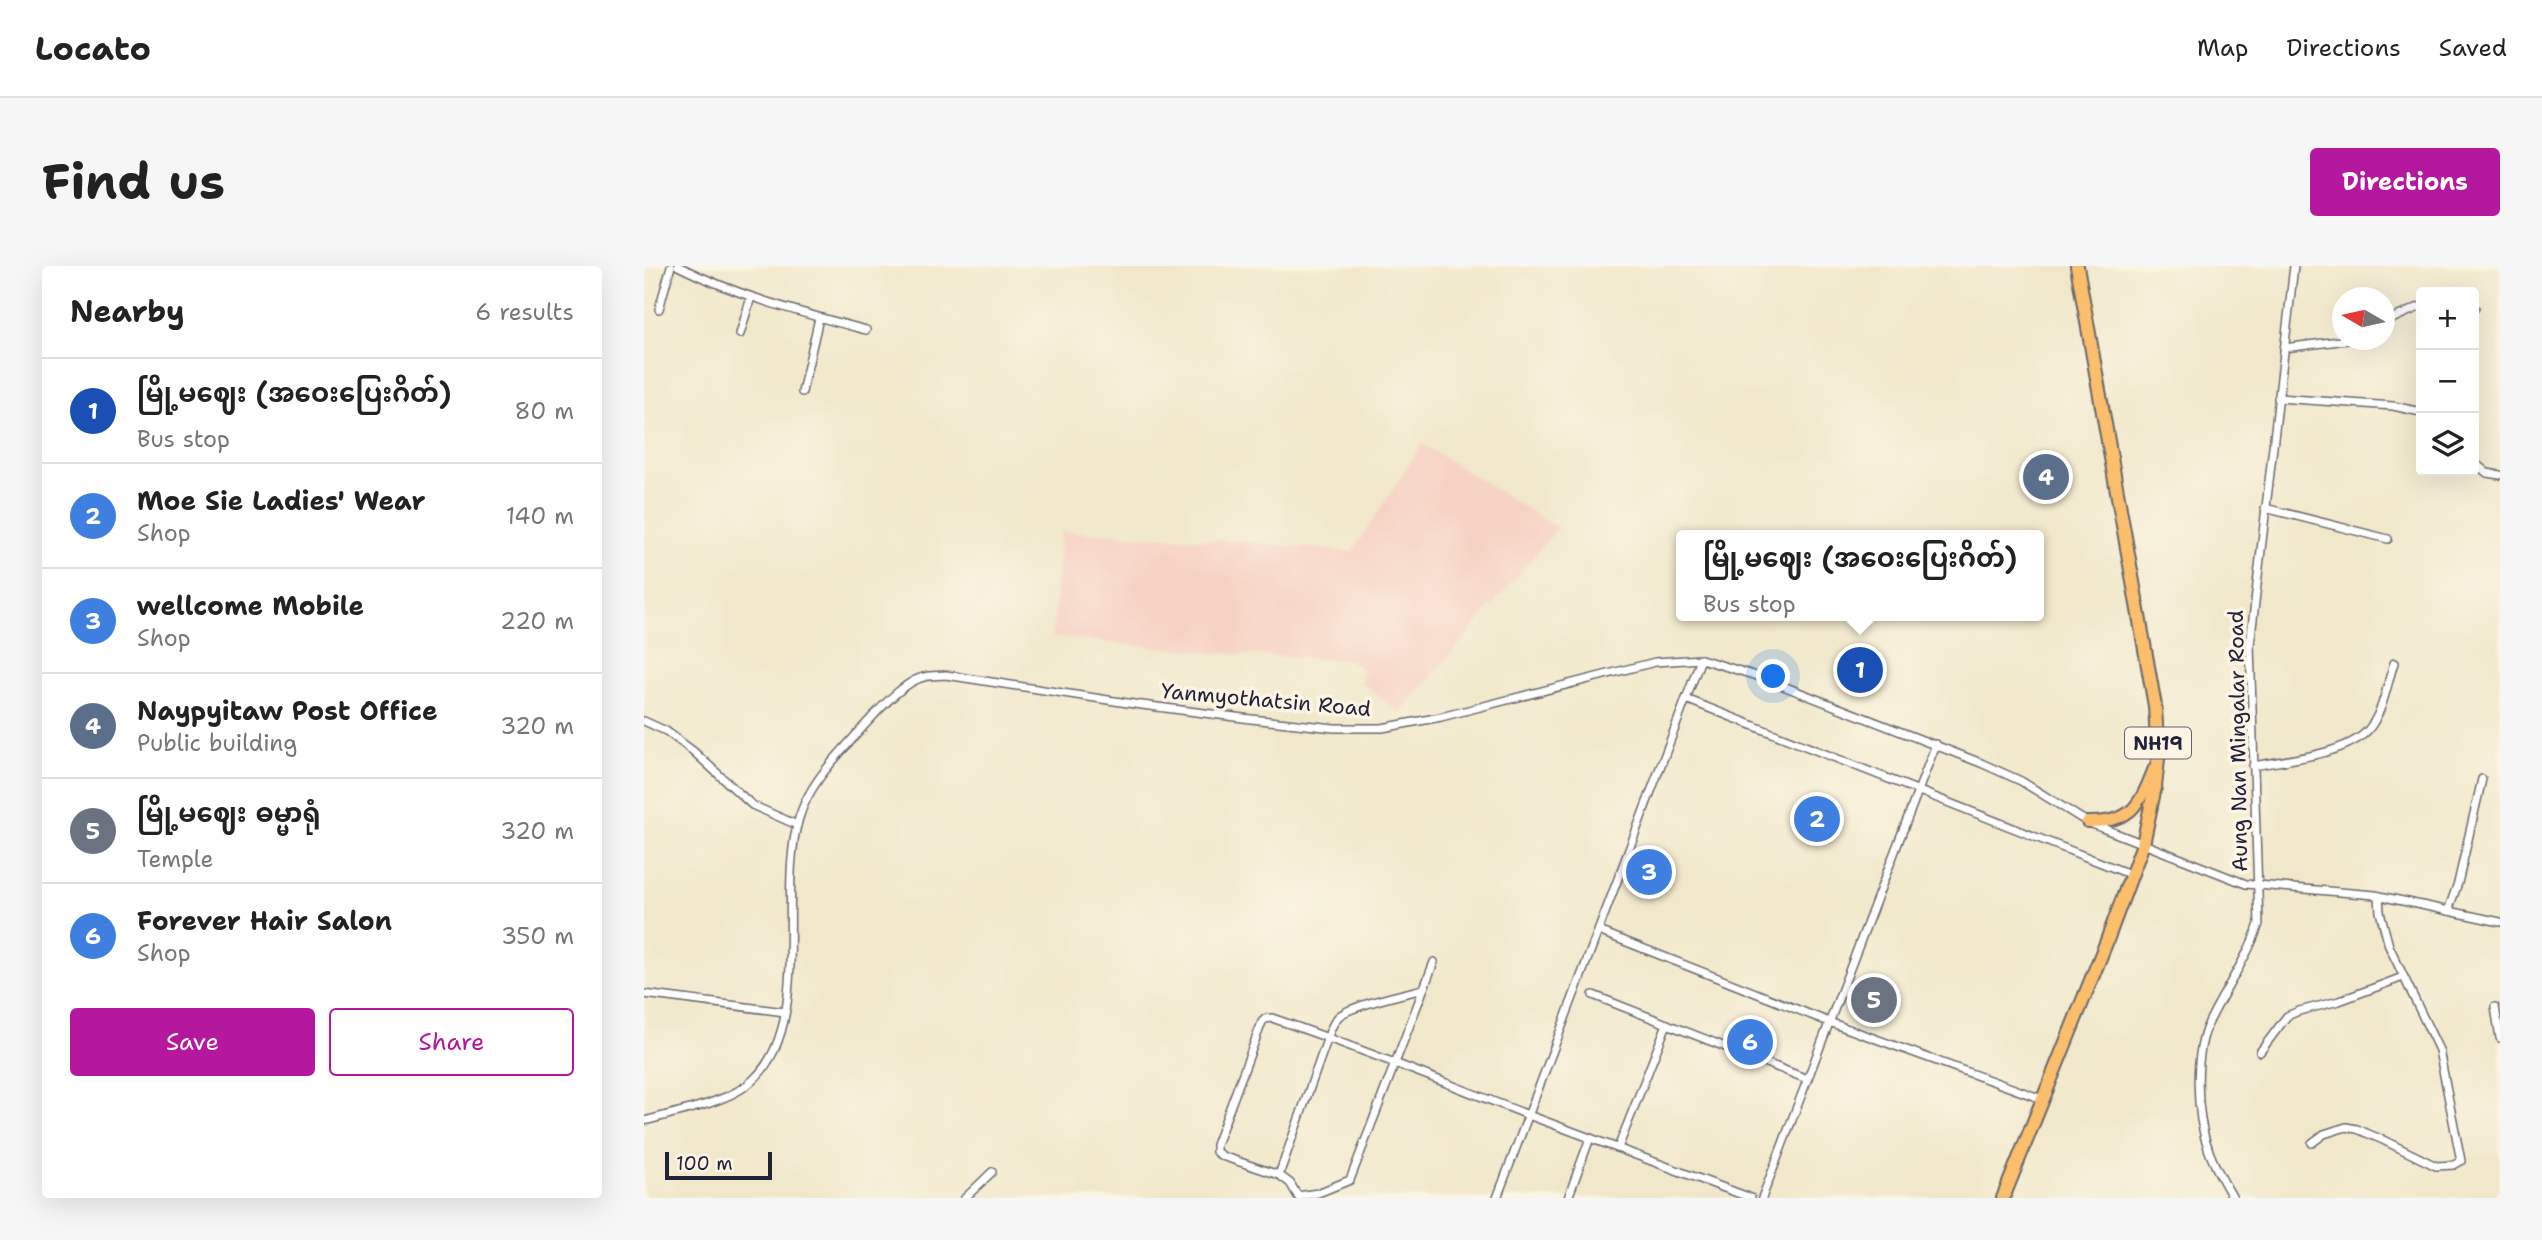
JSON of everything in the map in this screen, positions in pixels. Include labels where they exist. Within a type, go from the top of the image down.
[{"type":"highway","name":"NH19","points":[[2003,1198],[2143,844],[2158,759],[2155,706],[2077,266]]},
{"type":"main road","points":[[2087,822],[2120,819],[2134,809],[2143,796],[2158,759]]},
{"type":"street","points":[[659,309],[671,266]]},
{"type":"street","points":[[678,266],[712,283],[751,297],[866,330]]},
{"type":"street","name":"Aung Nan Mingalar Road","points":[[2233,1198],[2208,1148],[2201,1109],[2199,1063],[2201,1044],[2209,1021],[2250,950],[2259,925],[2250,645],[2294,266]]},
{"type":"street","points":[[740,334],[751,297]]},
{"type":"street","points":[[2395,318],[2416,308]]},
{"type":"street","points":[[802,392],[819,318]]},
{"type":"street","points":[[2284,348],[2332,342]]},
{"type":"street","points":[[2278,398],[2393,406],[2416,411]]},
{"type":"street","points":[[2479,466],[2487,473],[2500,475]]},
{"type":"street","points":[[2265,508],[2388,539]]},
{"type":"street","points":[[1497,1198],[1702,659]]},
{"type":"street","name":"Yanmyothatsin Road","points":[[644,1121],[727,1096],[752,1081],[764,1069],[778,1042],[788,999],[791,848],[797,825],[815,782],[874,715],[906,685],[922,677],[946,675],[1251,719],[1334,728],[1382,728],[1441,717],[1655,662],[1702,659],[1760,677],[1936,744],[2021,781],[2087,822],[2246,884],[2379,896],[2500,922]]},
{"type":"street","points":[[2253,766],[2315,754],[2350,743],[2368,731],[2378,713],[2394,663]]},
{"type":"street","points":[[1686,699],[2132,875]]},
{"type":"street","points":[[644,722],[666,732],[693,751],[752,806],[797,825]]},
{"type":"street","points":[[1762,1198],[1936,744]]},
{"type":"street","points":[[2448,911],[2458,883],[2482,779]]},
{"type":"street","points":[[2312,1143],[2324,1134],[2346,1128],[2357,1129],[2420,1156],[2436,1166],[2454,1165],[2461,1161],[2440,1050],[2389,946],[2380,912],[2379,896]]},
{"type":"street","points":[[1599,931],[1829,1022],[2042,1099]]},
{"type":"street","points":[[1434,962],[1423,989],[1395,1062],[1350,1180],[1318,1194],[1298,1197],[1290,1183],[1279,1175],[1216,1152],[1216,1145],[1262,1022],[1272,1018],[1395,1062],[1751,1198]]},
{"type":"street","points":[[2260,1052],[2287,1016],[2339,1001],[2403,977]]},
{"type":"street","points":[[1279,1175],[1328,1037],[1339,1015],[1423,989]]},
{"type":"street","points":[[644,994],[785,1012]]},
{"type":"street","points":[[1593,995],[1807,1079]]},
{"type":"street","points":[[2495,1007],[2500,1038]]},
{"type":"street","points":[[1618,1148],[1667,1024]]},
{"type":"street","points":[[1568,1198],[1590,1138]]},
{"type":"street","points":[[965,1198],[992,1172]]},
{"type":"shaded area","points":[[1422,444],[1558,528],[1400,714],[1361,682],[1362,670],[1350,660],[1217,653],[1052,637],[1061,531],[1249,542],[1352,552]]},
{"type":"place","name":"Naypyitaw Post Office","points":[[2046,477]]},
{"type":"place","name":"မြို့မဈေး (အဝေးပြေးဂိတ်)","points":[[1860,670]]},
{"type":"place","name":"Moe Sie Ladies' Wear","points":[[1817,819]]},
{"type":"place","name":"wellcome Mobile","points":[[1649,872]]},
{"type":"place","name":"မြို့မဈေး ဓမ္မာရုံ","points":[[1874,1000]]},
{"type":"place","name":"Forever Hair Salon","points":[[1750,1042]]}]
